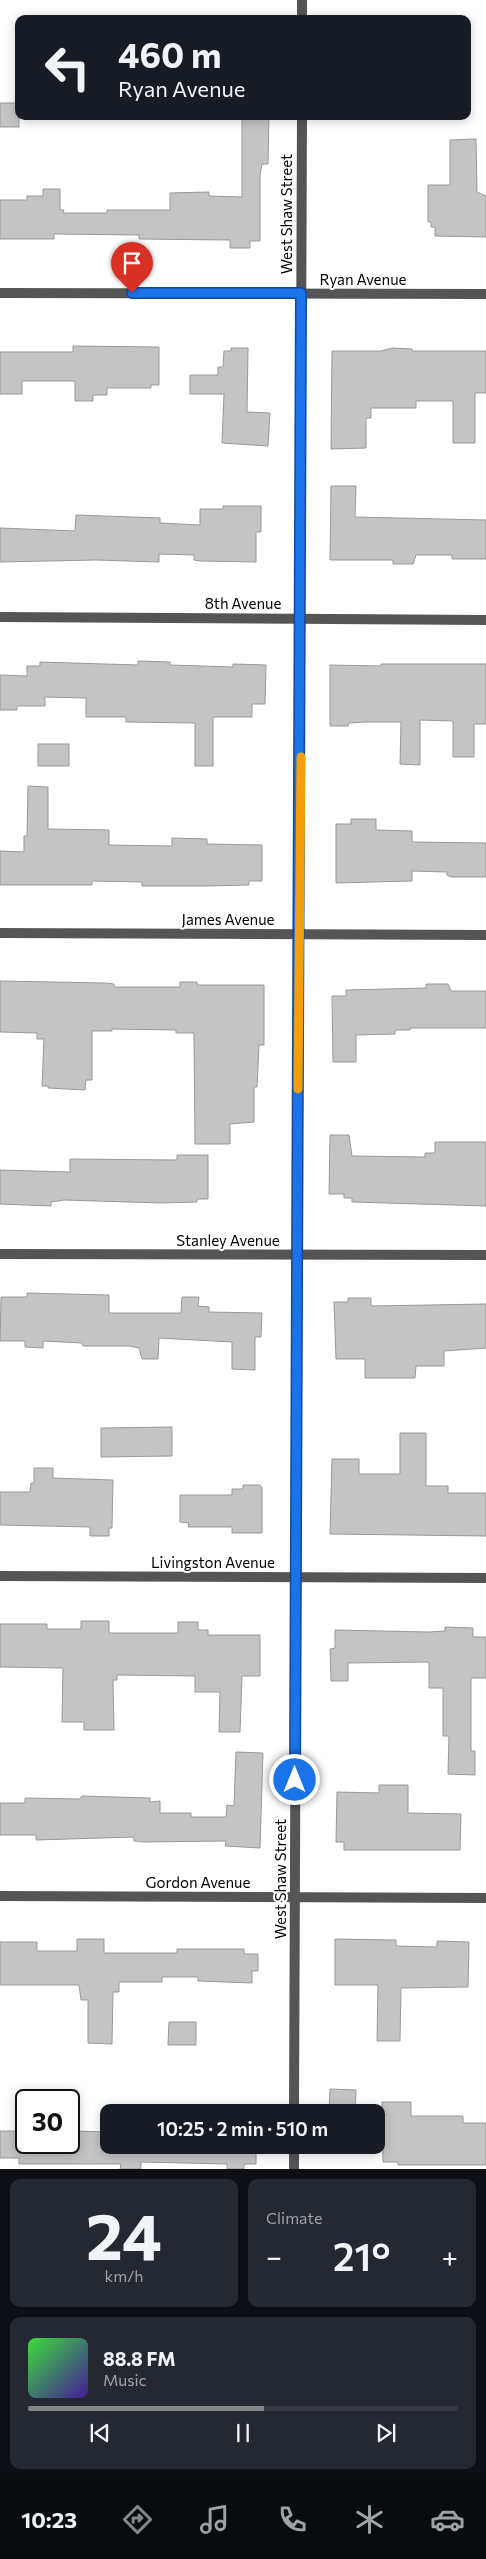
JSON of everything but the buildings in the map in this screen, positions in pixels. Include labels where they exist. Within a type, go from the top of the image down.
[{"type":"street","points":[[302,0],[302,15]]},
{"type":"street","name":"West Shaw Street","points":[[294,2104],[297,1255],[302,619],[302,120]]},
{"type":"street","name":"Ryan Avenue","points":[[0,293],[486,294]]},
{"type":"street","name":"8th Avenue","points":[[0,617],[486,620]]},
{"type":"street","name":"James Avenue","points":[[0,933],[486,935]]},
{"type":"street","name":"Stanley Avenue","points":[[0,1254],[486,1255]]},
{"type":"street","name":"Livingston Avenue","points":[[0,1576],[486,1578]]},
{"type":"street","name":"Gordon Avenue","points":[[0,1896],[486,1898]]},
{"type":"street","points":[[294,2154],[294,2169]]},
{"type":"slow traffic","points":[[298,1089],[301,757]]},
{"type":"route","points":[[132,293],[301,293],[302,619],[298,970],[295,1780]]}]
